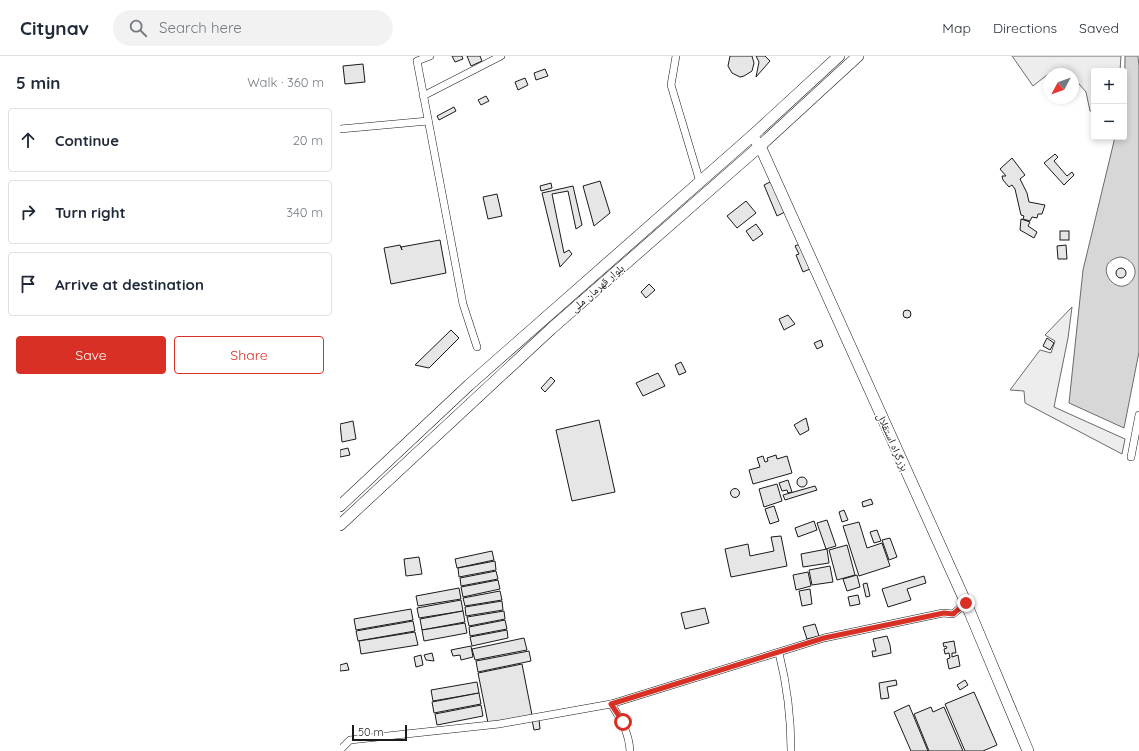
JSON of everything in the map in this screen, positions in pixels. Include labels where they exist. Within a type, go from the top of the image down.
[{"type":"highway","name":"بلوار قهرمان ملی","points":[[340,506],[469,385],[752,136],[839,56]]},
{"type":"highway","name":"بلوار قهرمان ملی","points":[[340,525],[551,328],[760,146],[858,56]]},
{"type":"highway","name":"بزرگراه استقلال","points":[[752,136],[760,146],[966,603],[1028,751]]},
{"type":"street","points":[[430,56],[417,61],[463,304],[477,347]]},
{"type":"street","points":[[423,96],[501,56]]},
{"type":"street","points":[[676,56],[671,85],[700,182]]},
{"type":"street","points":[[340,129],[428,121]]},
{"type":"street","points":[[1131,457],[1139,415]]},
{"type":"street","points":[[340,750],[350,740],[499,724],[611,704],[824,638],[944,613],[953,614],[966,603]]},
{"type":"street","points":[[779,652],[786,684],[791,726],[791,751]]},
{"type":"street","points":[[611,704],[623,722],[630,742],[630,751]]},
{"type":"shaded area","points":[[1012,56],[1121,56],[1120,68],[1091,68],[1091,111],[1086,92],[1079,84],[1079,68],[1043,68],[1043,78],[1033,86]]},
{"type":"shaded area","points":[[1125,56],[1138,56],[1139,352],[1124,428],[1069,403],[1083,270],[1114,140],[1127,140],[1127,68],[1125,68]],"holes":[[[1120,257],[1128,259],[1133,265],[1135,271],[1133,279],[1127,285],[1120,286],[1114,284],[1109,279],[1107,266],[1111,261]]]},
{"type":"shaded area","points":[[1072,307],[1068,338],[1054,407],[1125,439],[1122,454],[1025,403],[1024,391],[1010,390],[1040,350],[1051,353],[1055,341],[1045,335]]},
{"type":"building","points":[[452,56],[462,56],[463,59],[455,62]]},
{"type":"building","points":[[467,56],[480,56],[482,61],[471,66]]},
{"type":"building","points":[[730,56],[752,56],[754,63],[752,71],[740,77],[732,73],[728,66]]},
{"type":"building","points":[[756,56],[765,56],[770,61],[756,77],[759,62]]},
{"type":"building","points":[[363,64],[365,82],[345,84],[343,66]]},
{"type":"building","points":[[545,69],[548,76],[536,80],[534,73]]},
{"type":"building","points":[[525,78],[528,85],[518,90],[515,82]]},
{"type":"building","points":[[486,96],[489,101],[481,105],[478,100]]},
{"type":"building","points":[[454,107],[456,111],[439,120],[437,116]]},
{"type":"building","points":[[1055,154],[1058,157],[1054,161],[1067,176],[1072,172],[1074,175],[1064,185],[1044,163]]},
{"type":"building","points":[[1012,158],[1025,175],[1020,179],[1027,193],[1029,202],[1045,205],[1042,214],[1038,214],[1037,218],[1032,217],[1030,221],[1023,219],[1024,216],[1021,215],[1015,189],[1012,185],[1009,187],[1003,180],[1002,176],[1006,176],[1000,169]]},
{"type":"building","points":[[600,181],[610,213],[594,226],[583,186]]},
{"type":"building","points":[[772,181],[785,212],[777,216],[764,185]]},
{"type":"building","points":[[551,183],[552,188],[541,191],[540,186]]},
{"type":"building","points":[[573,186],[582,225],[576,229],[568,191],[552,194],[564,253],[569,250],[572,254],[560,267],[542,193]]},
{"type":"building","points":[[497,194],[502,216],[488,219],[483,197]]},
{"type":"building","points":[[746,201],[756,213],[737,228],[727,216]]},
{"type":"building","points":[[1021,219],[1030,222],[1028,226],[1037,232],[1034,238],[1020,230]]},
{"type":"building","points":[[756,224],[763,234],[753,241],[746,231]]},
{"type":"building","points":[[1060,231],[1069,231],[1069,240],[1060,240]]},
{"type":"building","points":[[440,240],[446,273],[391,284],[384,248],[400,245],[402,250],[401,247]]},
{"type":"building","points":[[800,244],[810,269],[803,272],[796,255],[799,254],[795,246]]},
{"type":"building","points":[[1066,245],[1067,259],[1058,259],[1057,246]]},
{"type":"building","points":[[1119,268],[1123,268],[1125,269],[1125,277],[1119,278],[1116,275],[1116,271]]},
{"type":"building","points":[[649,284],[655,290],[646,298],[641,292]]},
{"type":"building","points":[[907,310],[910,311],[910,317],[907,318],[904,317],[903,314],[904,311]]},
{"type":"building","points":[[788,315],[795,324],[784,330],[779,319]]},
{"type":"building","points":[[451,330],[459,338],[429,368],[415,365]]},
{"type":"building","points":[[1047,338],[1054,343],[1050,350],[1043,346]]},
{"type":"building","points":[[821,340],[823,346],[817,349],[814,343]]},
{"type":"building","points":[[681,362],[686,372],[679,375],[675,365]]},
{"type":"building","points":[[658,373],[665,386],[643,396],[636,383]]},
{"type":"building","points":[[551,377],[555,381],[545,392],[541,388]]},
{"type":"building","points":[[806,418],[809,430],[800,435],[794,425]]},
{"type":"building","points":[[599,420],[615,492],[572,501],[556,430]]},
{"type":"building","points":[[353,421],[356,439],[342,442],[340,424]]},
{"type":"building","points":[[348,448],[350,455],[340,457],[340,450]]},
{"type":"building","points":[[776,455],[777,459],[787,456],[792,473],[753,484],[749,470],[760,467],[757,458],[763,456],[765,462],[768,461],[767,458]]},
{"type":"building","points":[[802,477],[807,482],[802,487],[797,482]]},
{"type":"building","points":[[788,480],[792,492],[788,493],[787,490],[782,491],[779,483]]},
{"type":"building","points":[[777,484],[782,501],[764,507],[759,489]]},
{"type":"building","points":[[815,486],[817,490],[785,500],[783,495]]},
{"type":"building","points":[[735,488],[740,493],[735,498],[730,493]]},
{"type":"building","points":[[871,499],[873,504],[863,507],[862,502]]},
{"type":"building","points":[[774,506],[779,521],[770,524],[765,509]]},
{"type":"building","points":[[844,510],[848,520],[842,522],[839,512]]},
{"type":"building","points":[[827,520],[836,546],[826,549],[817,523]]},
{"type":"building","points":[[814,521],[817,530],[798,537],[795,528]]},
{"type":"building","points":[[859,522],[867,548],[882,543],[890,566],[859,576],[843,526]]},
{"type":"building","points":[[877,530],[881,541],[874,543],[870,532]]},
{"type":"building","points":[[781,536],[787,566],[731,577],[725,549],[748,544],[750,556],[774,551],[771,537]]},
{"type":"building","points":[[890,538],[897,557],[889,560],[882,540]]},
{"type":"building","points":[[847,545],[855,575],[837,580],[829,550]]},
{"type":"building","points":[[827,549],[829,563],[803,567],[801,554]]},
{"type":"building","points":[[492,551],[494,560],[457,568],[455,559]]},
{"type":"building","points":[[419,557],[422,574],[406,576],[404,559]]},
{"type":"building","points":[[495,561],[496,570],[459,577],[458,568]]},
{"type":"building","points":[[830,566],[833,582],[812,585],[809,570]]},
{"type":"building","points":[[496,571],[498,579],[461,586],[460,578]]},
{"type":"building","points":[[808,572],[811,586],[796,590],[793,575]]},
{"type":"building","points":[[857,575],[860,587],[847,591],[843,579]]},
{"type":"building","points":[[924,576],[926,583],[907,589],[911,600],[888,607],[882,589]]},
{"type":"building","points":[[498,580],[500,589],[463,597],[461,587]]},
{"type":"building","points":[[867,583],[870,596],[866,597],[863,584]]},
{"type":"building","points":[[459,588],[461,599],[418,606],[416,596]]},
{"type":"building","points":[[810,589],[812,604],[802,606],[799,591]]},
{"type":"building","points":[[500,591],[502,600],[465,606],[463,598]]},
{"type":"building","points":[[858,595],[860,604],[850,606],[848,597]]},
{"type":"building","points":[[461,600],[463,611],[419,618],[417,608]]},
{"type":"building","points":[[502,601],[503,610],[466,616],[465,607]]},
{"type":"building","points":[[705,608],[709,623],[685,629],[681,613]]},
{"type":"building","points":[[411,609],[413,620],[356,630],[354,619]]},
{"type":"building","points":[[463,611],[465,622],[422,630],[420,619]]},
{"type":"building","points":[[504,611],[505,619],[469,626],[467,617]]},
{"type":"building","points":[[505,620],[507,629],[470,636],[469,627]]},
{"type":"building","points":[[413,621],[415,631],[358,641],[356,631]]},
{"type":"building","points":[[465,623],[467,633],[424,641],[422,630]]},
{"type":"building","points":[[815,624],[819,636],[807,639],[803,627]]},
{"type":"building","points":[[507,630],[508,638],[472,646],[470,637]]},
{"type":"building","points":[[415,632],[418,645],[361,654],[359,641]]},
{"type":"building","points":[[887,636],[891,653],[873,657],[872,651],[876,651],[873,639]]},
{"type":"building","points":[[524,638],[527,650],[475,660],[472,649]]},
{"type":"building","points":[[954,641],[956,653],[952,653],[952,657],[958,655],[960,666],[949,669],[947,659],[950,658],[949,653],[945,654],[944,649],[947,648],[946,646],[944,647],[943,643]]},
{"type":"building","points":[[471,646],[473,657],[461,660],[460,655],[453,656],[451,650]]},
{"type":"building","points":[[529,651],[531,661],[478,672],[476,661]]},
{"type":"building","points":[[432,653],[434,661],[426,660],[424,655]]},
{"type":"building","points":[[421,655],[423,665],[416,667],[414,657]]},
{"type":"building","points":[[347,663],[349,670],[340,671],[340,665]]},
{"type":"building","points":[[522,664],[532,715],[488,723],[478,673]]},
{"type":"building","points":[[896,680],[897,685],[887,687],[889,698],[881,699],[879,683]]},
{"type":"building","points":[[965,680],[968,685],[960,690],[957,685]]},
{"type":"building","points":[[477,682],[479,693],[433,701],[431,690]]},
{"type":"building","points":[[974,692],[997,745],[983,751],[965,751],[945,704]]},
{"type":"building","points":[[479,693],[481,704],[434,713],[432,702]]},
{"type":"building","points":[[481,705],[483,716],[437,725],[435,714]]},
{"type":"building","points":[[909,705],[928,751],[911,751],[894,712]]},
{"type":"building","points":[[931,707],[933,712],[944,707],[963,751],[929,751],[914,714]]},
{"type":"building","points":[[539,719],[540,729],[534,730],[532,720]]},
{"type":"route","points":[[623,722],[611,704],[824,638],[944,613],[953,614],[966,603]]}]
